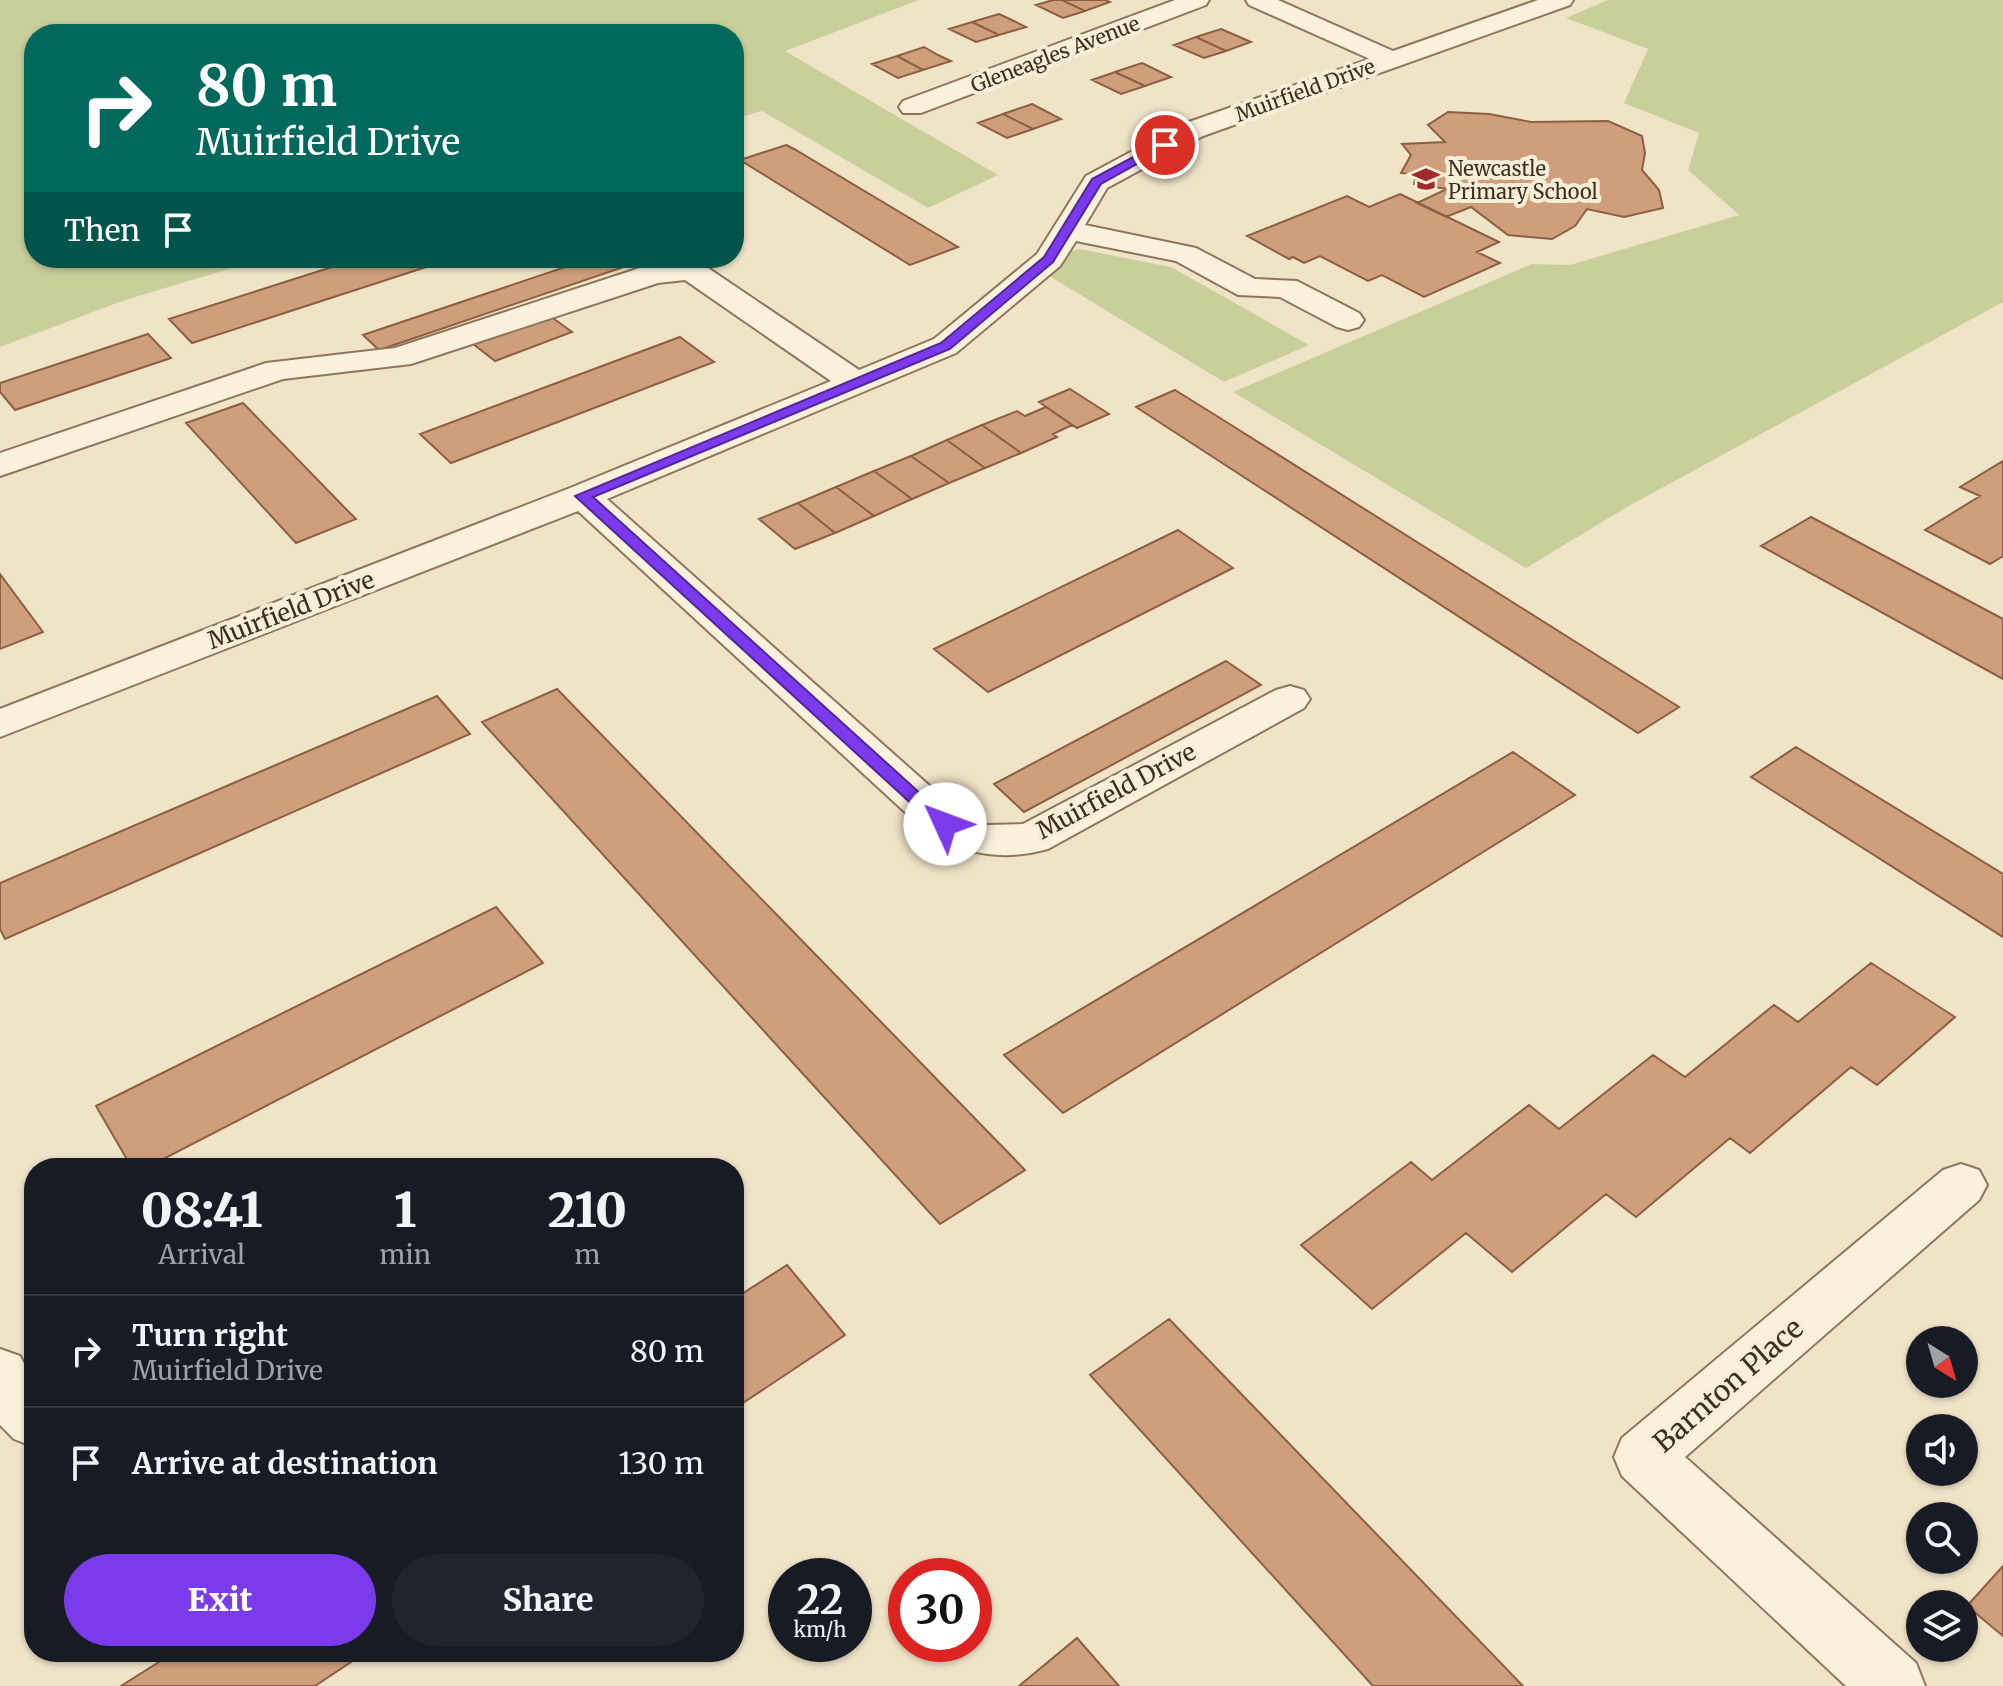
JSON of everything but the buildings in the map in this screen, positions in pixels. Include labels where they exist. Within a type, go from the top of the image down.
[{"type":"street","name":"Gleneagles Avenue","points":[[912,107],[1197,0]]},
{"type":"street","points":[[1258,0],[1391,59]]},
{"type":"street","name":"Muirfield Drive","points":[[0,724],[583,496],[945,346],[1049,260],[1096,182],[1193,130],[1561,0]]},
{"type":"street","points":[[1067,230],[1185,254],[1249,288],[1286,288],[1348,320]]},
{"type":"street","points":[[0,465],[278,370],[399,357],[654,274],[691,270],[856,383]]},
{"type":"street","name":"Muirfield Drive","points":[[583,496],[945,824],[972,839],[997,843],[1032,838],[1290,699]]},
{"type":"street","name":"Barnton Place","points":[[1893,1686],[1643,1457],[1961,1185]]},
{"type":"street","points":[[0,1374],[8,1394],[24,1411]]},
{"type":"green space","points":[[0,0],[919,0],[785,51],[998,175],[928,208],[762,111],[744,116],[744,24],[24,24],[24,268],[232,268],[125,300],[0,347]]},
{"type":"green space","points":[[1608,0],[2003,0],[2003,302],[1627,507],[1526,568],[1233,392],[1532,264],[1570,265],[1739,215],[1688,170],[1699,133],[1624,103],[1648,49],[1566,18]]},
{"type":"green space","points":[[1080,249],[1171,267],[1309,345],[1224,382],[1046,274],[1064,253]]},
{"type":"place","name":"Newcastle Primary School","points":[[1426,179]]},
{"type":"route","points":[[945,824],[583,496],[945,346],[1049,260],[1096,182],[1165,145]]}]
